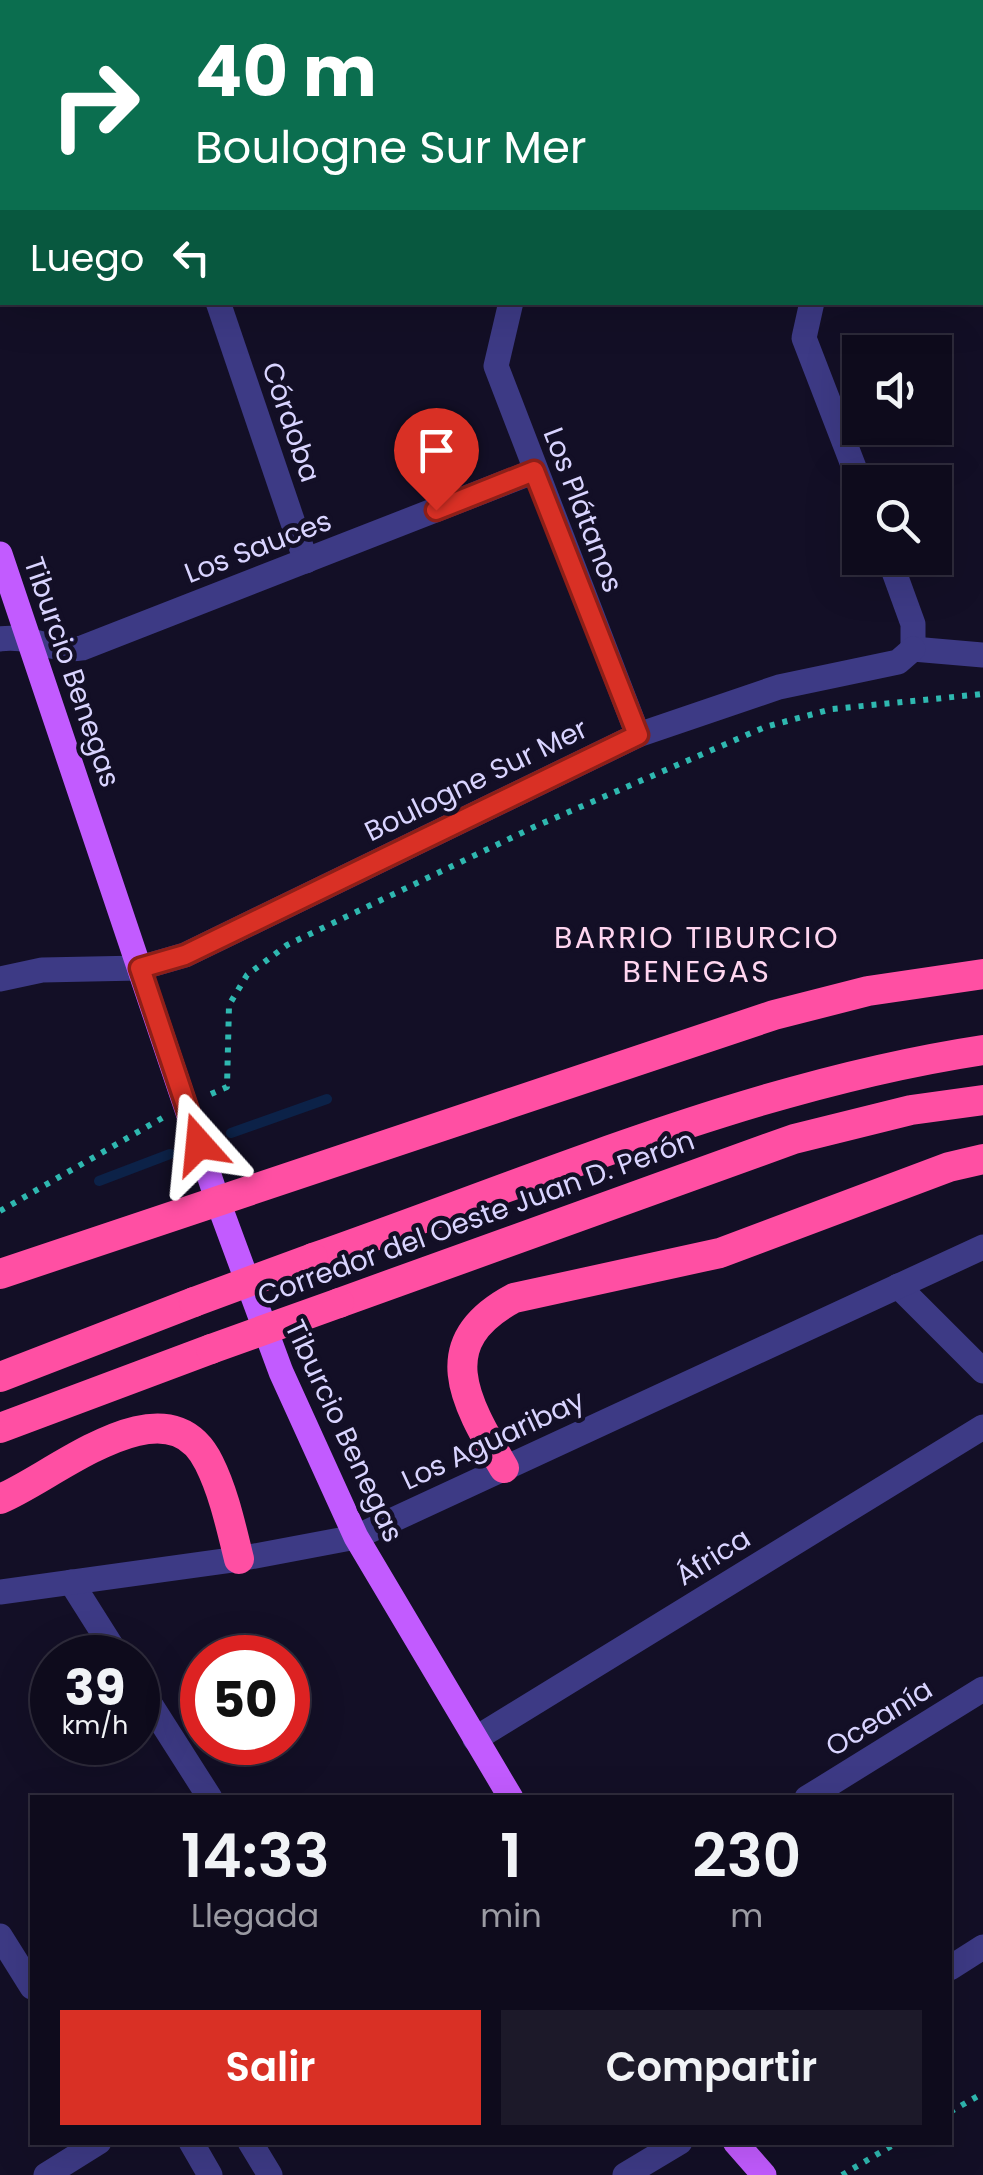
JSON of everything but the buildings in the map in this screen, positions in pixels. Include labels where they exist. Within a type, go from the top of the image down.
[{"type":"highway","points":[[0,1274],[774,1014],[868,991],[983,974]]},
{"type":"highway","name":"Corredor del Oeste Juan D. Perón","points":[[0,1377],[313,1258],[695,1122],[846,1077],[983,1050]]},
{"type":"highway","name":"Corredor del Oeste Juan D. Perón","points":[[0,1428],[794,1139],[911,1110],[983,1100]]},
{"type":"highway","points":[[504,1468],[478,1422],[462,1372],[466,1335],[488,1312],[514,1298],[720,1253],[949,1166],[983,1160]]},
{"type":"highway","points":[[0,1500],[135,1428],[161,1428],[188,1440],[207,1458],[240,1559]]},
{"type":"main road","name":"Tiburcio Benegas","points":[[0,554],[217,1200],[287,1388],[356,1537],[509,1795]]},
{"type":"main road","points":[[737,2145],[761,2172]]},
{"type":"street","name":"Córdoba","points":[[219,305],[306,561]]},
{"type":"street","name":"Los Plátanos","points":[[510,305],[496,366],[638,735]]},
{"type":"street","points":[[811,305],[804,338],[853,465]]},
{"type":"street","name":"Los Sauces","points":[[0,639],[29,638],[59,649],[82,648],[534,471]]},
{"type":"street","points":[[895,575],[914,624],[912,648]]},
{"type":"street","name":"Boulogne Sur Mer","points":[[0,979],[42,970],[140,968],[185,955],[638,735],[778,687],[898,662],[912,648],[983,654]]},
{"type":"street","name":"Los Aguaribay","points":[[0,1592],[240,1559],[356,1537],[983,1246]]},
{"type":"street","points":[[898,1286],[983,1371]]},
{"type":"street","name":"África","points":[[475,1739],[983,1427]]},
{"type":"street","points":[[71,1582],[105,1635]]},
{"type":"street","name":"Oceanía","points":[[812,1795],[983,1689]]},
{"type":"street","points":[[160,1720],[208,1795]]},
{"type":"street","points":[[0,1936],[30,1984]]},
{"type":"street","points":[[952,1967],[983,1947]]},
{"type":"street","points":[[46,2175],[95,2145]]},
{"type":"street","points":[[193,2145],[210,2175]]},
{"type":"street","points":[[252,2145],[270,2175]]},
{"type":"street","points":[[625,2175],[675,2145]]},
{"type":"path","points":[[0,1211],[227,1087],[230,1005],[247,976],[287,944],[534,827],[764,727],[832,709],[983,694]]},
{"type":"path","points":[[952,2111],[983,2093]]},
{"type":"path","points":[[842,2175],[893,2145]]},
{"type":"waterway","points":[[231,1133],[327,1099]]},
{"type":"waterway","points":[[99,1181],[170,1154]]},
{"type":"district","name":"BARRIO TIBURCIO BENEGAS","points":[[697,954]]},
{"type":"route","points":[[199,1144],[140,968],[185,955],[638,735],[534,471],[436,510]]}]
